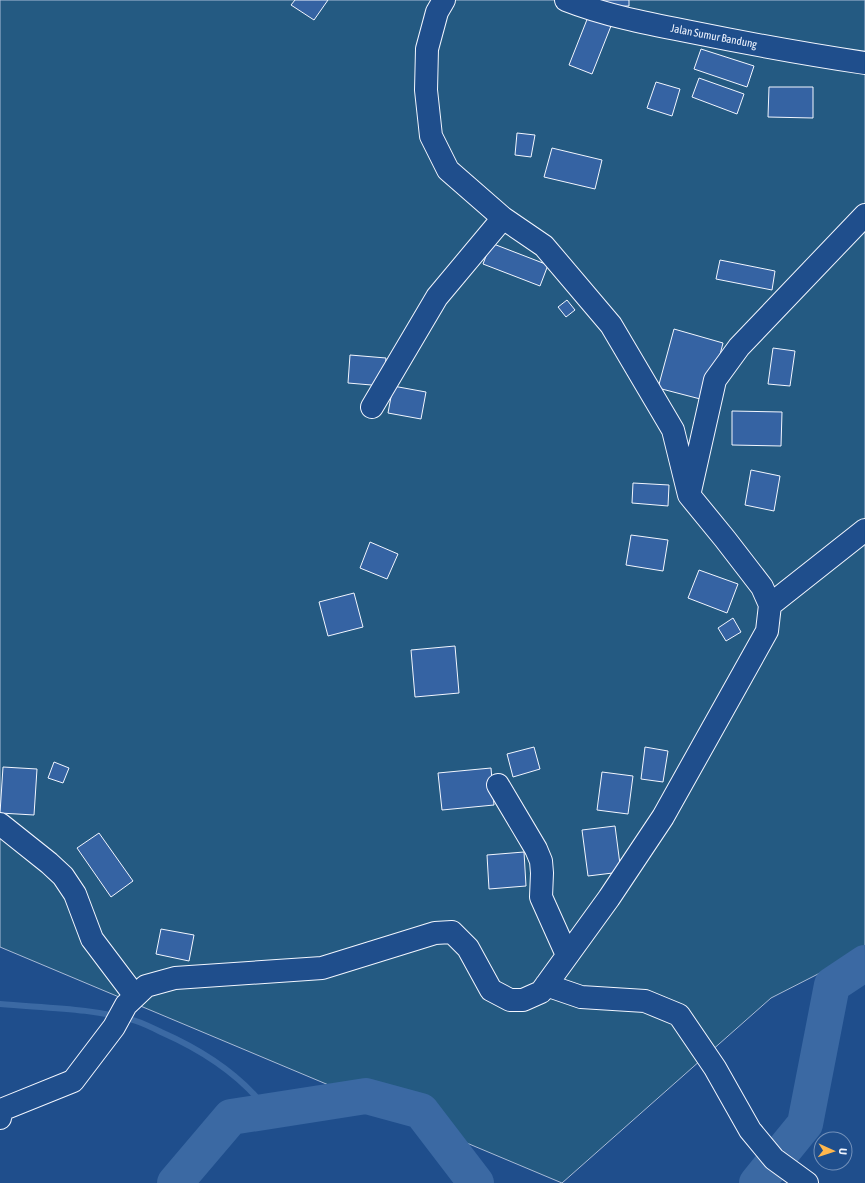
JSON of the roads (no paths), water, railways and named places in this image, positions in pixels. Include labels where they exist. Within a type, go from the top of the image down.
[{"type":"street","points":[[0,1113],[73,1081],[114,1027],[131,1001],[146,986],[175,978],[322,968],[436,934],[452,932],[468,948],[491,990],[510,1000],[523,1000],[541,992],[609,898],[663,817],[767,631],[770,605],[762,587],[726,538],[689,495],[673,430],[611,326],[544,246],[503,218],[448,170],[431,136],[426,90],[427,49],[437,12],[444,0]]},
{"type":"street","name":"Jalan Sumur Bandung","points":[[566,0],[602,12],[638,21],[776,49],[865,63]]},
{"type":"street","points":[[689,495],[715,380],[739,347],[865,215]]},
{"type":"street","points":[[372,407],[437,297],[503,218]]},
{"type":"street","points":[[770,605],[865,530]]},
{"type":"street","points":[[498,785],[536,849],[541,861],[541,897],[567,955]]},
{"type":"street","points":[[0,824],[63,876],[75,894],[92,939],[131,1001]]},
{"type":"street","points":[[546,985],[582,997],[645,1001],[679,1015],[715,1068],[750,1130],[774,1159],[806,1182]]},
{"type":"waterway","points":[[757,1183],[805,1124],[832,985],[865,963]]},
{"type":"waterway","points":[[0,1004],[103,1013],[143,1023],[206,1055],[246,1086],[268,1111]]},
{"type":"waterway","points":[[175,1183],[231,1117],[366,1096],[421,1111],[476,1183]]}]
